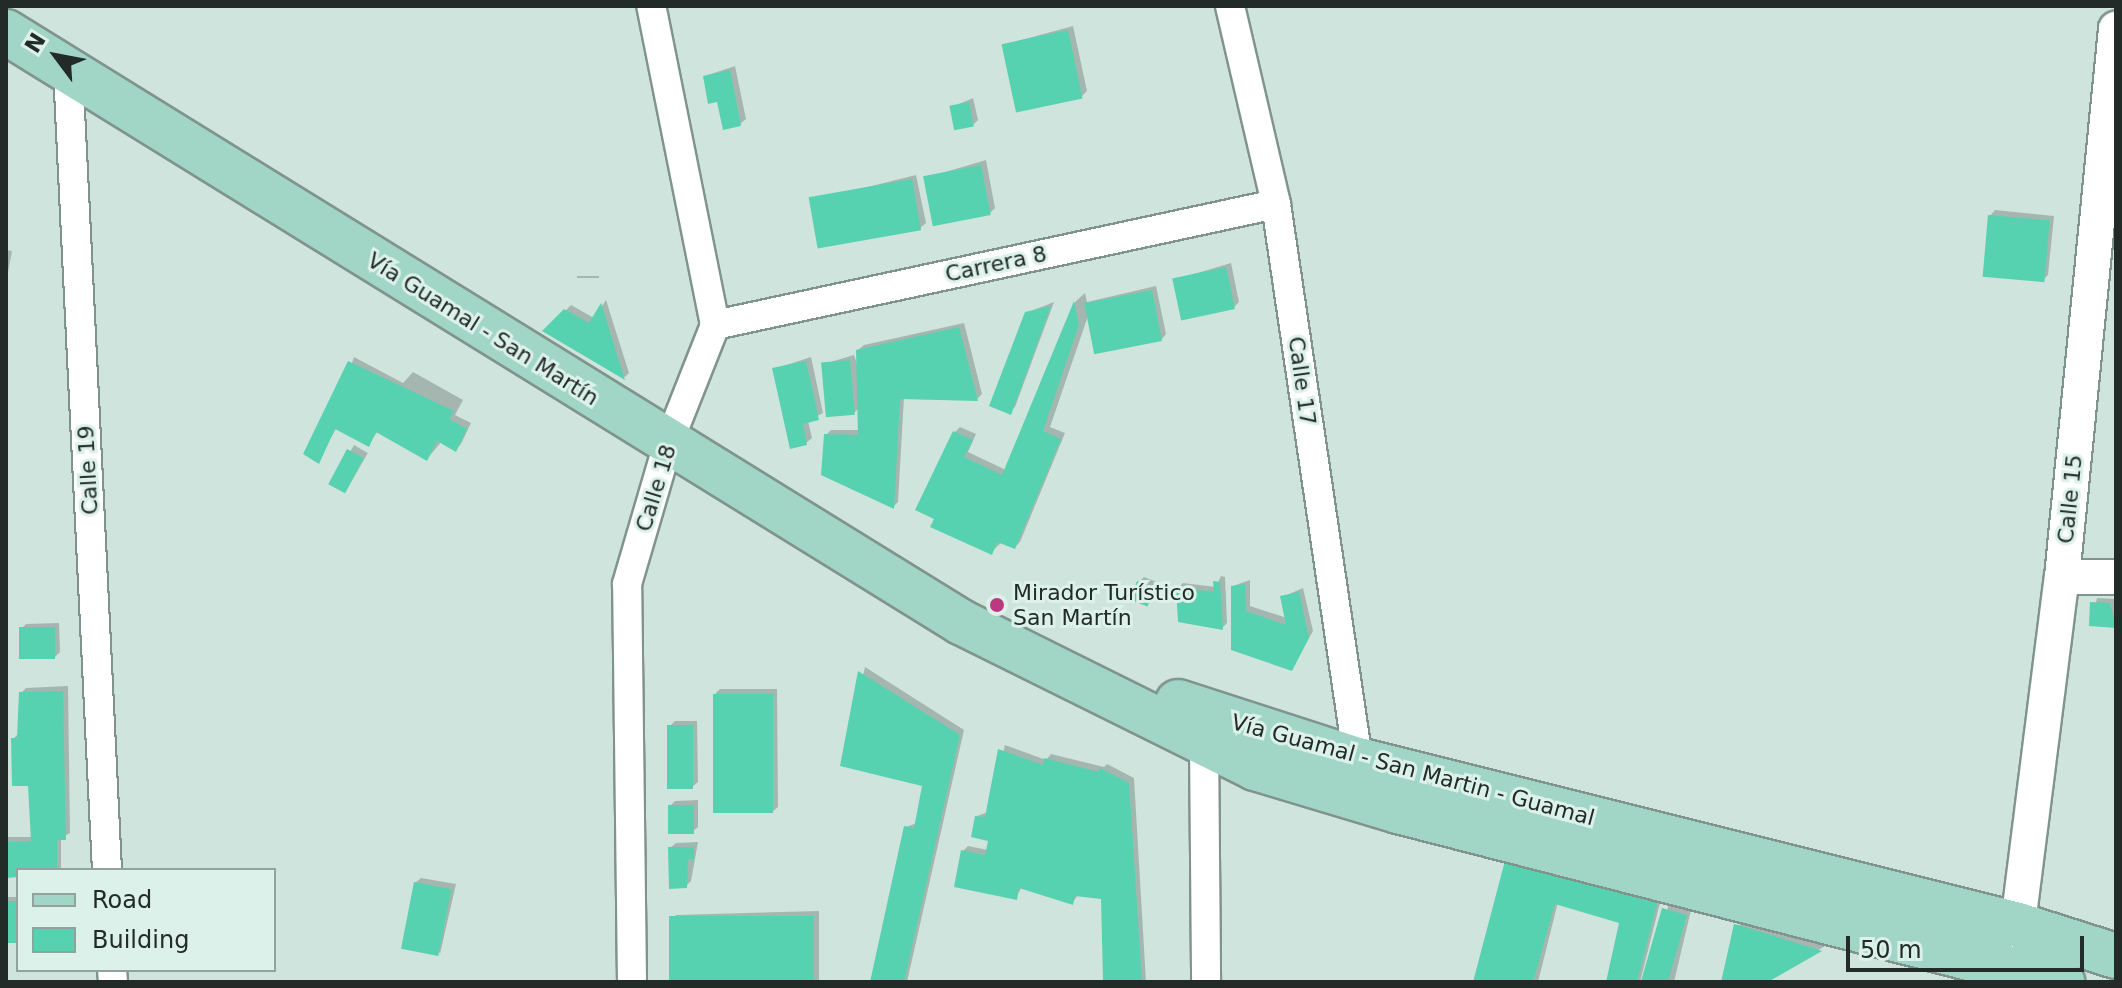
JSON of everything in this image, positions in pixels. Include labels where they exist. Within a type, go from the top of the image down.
[{"type":"main road","name":"Vía Guamal - San Martín","points":[[6,32],[668,444],[961,622]]},
{"type":"main road","name":"Vía Guamal - San Martin - Guamal","points":[[961,622],[1267,735],[2018,925],[2116,956]]},
{"type":"main road","name":"Vía Guamal - San Martin - Guamal","points":[[961,622],[1255,768],[1398,811],[2062,982]]},
{"type":"street","points":[[651,6],[715,325]]},
{"type":"street","name":"Calle 17","points":[[1230,6],[1276,204],[1358,760]]},
{"type":"street","name":"Calle 15","points":[[2013,969],[2062,577],[2116,29]]},
{"type":"street","name":"Calle 19","points":[[68,70],[107,868]]},
{"type":"street","name":"Carrera 8","points":[[715,325],[1276,204]]},
{"type":"street","name":"Calle 18","points":[[632,982],[627,584],[668,444],[715,325]]},
{"type":"street","points":[[2062,577],[2116,577]]},
{"type":"street","points":[[1204,741],[1206,982]]},
{"type":"building","points":[[1068,30],[1083,98],[1016,113],[1001,44]]},
{"type":"building","points":[[730,70],[741,126],[723,130],[717,102],[708,104],[703,76]]},
{"type":"building","points":[[969,102],[974,127],[954,130],[949,106]]},
{"type":"building","points":[[981,165],[991,215],[933,226],[923,176]]},
{"type":"building","points":[[912,179],[921,230],[818,248],[809,197]]},
{"type":"building","points":[[1988,215],[2050,220],[2044,282],[1983,277]]},
{"type":"building","points":[[1226,267],[1235,309],[1181,320],[1172,278]]},
{"type":"building","points":[[1152,290],[1162,341],[1094,354],[1084,303]]},
{"type":"building","points":[[1074,301],[1079,325],[1043,431],[1061,439],[1015,549],[997,542],[992,555],[930,527],[934,519],[915,510],[953,431],[973,440],[964,457],[1002,475]]},
{"type":"building","points":[[601,303],[625,380],[542,331],[564,309],[589,323]]},
{"type":"building","points":[[1051,306],[1011,415],[989,406],[1025,312]]},
{"type":"building","points":[[959,327],[978,401],[900,399],[894,509],[821,475],[824,434],[858,435],[856,350]]},
{"type":"building","points":[[850,360],[855,415],[826,417],[821,363]]},
{"type":"building","points":[[348,361],[454,411],[449,419],[467,429],[456,452],[437,441],[427,461],[376,432],[369,447],[335,429],[319,464],[303,454]]},
{"type":"building","points":[[806,361],[819,420],[803,424],[807,445],[790,449],[772,368]]},
{"type":"building","points":[[347,449],[364,458],[345,493],[328,484]]},
{"type":"building","points":[[1137,581],[1155,588],[1148,606],[1130,600]]},
{"type":"building","points":[[1213,581],[1220,582],[1223,630],[1178,622],[1176,587],[1214,592]]},
{"type":"building","points":[[1245,584],[1246,611],[1286,625],[1280,596],[1299,592],[1309,638],[1292,671],[1231,650],[1231,586]]},
{"type":"building","points":[[2090,602],[2110,603],[2116,628],[2089,626]]},
{"type":"building","points":[[19,627],[55,627],[55,659],[19,659]]},
{"type":"building","points":[[858,671],[960,735],[904,982],[870,982],[904,826],[914,828],[922,786],[840,766]]},
{"type":"building","points":[[63,691],[66,840],[57,840],[57,868],[16,868],[16,877],[6,878],[6,842],[31,841],[28,786],[12,786],[11,738],[17,738],[19,692]]},
{"type":"building","points":[[713,694],[773,694],[773,813],[713,813]]},
{"type":"building","points":[[667,725],[693,725],[693,789],[667,789]]},
{"type":"building","points":[[998,749],[1043,765],[1044,758],[1099,772],[1100,768],[1129,783],[1142,982],[1103,982],[1101,899],[1075,896],[1073,905],[1019,888],[1017,900],[954,887],[961,850],[985,855],[988,841],[971,837],[975,816],[985,817]]},
{"type":"building","points":[[668,805],[694,805],[694,834],[668,834]]},
{"type":"building","points":[[668,847],[694,847],[694,859],[688,859],[687,888],[669,889]]},
{"type":"building","points":[[1507,853],[1658,900],[1637,982],[1606,982],[1619,923],[1555,904],[1533,982],[1473,982]]},
{"type":"building","points":[[414,882],[451,889],[438,956],[401,949]]},
{"type":"building","points":[[6,901],[16,901],[16,943],[6,943]]},
{"type":"building","points":[[1662,908],[1687,915],[1668,982],[1641,981]]},
{"type":"building","points":[[669,916],[814,916],[814,982],[669,982]]},
{"type":"building","points":[[1734,924],[1822,951],[1768,982],[1721,982]]},
{"type":"place","name":"Mirador Turístico San Martín","points":[[997,605]]}]
